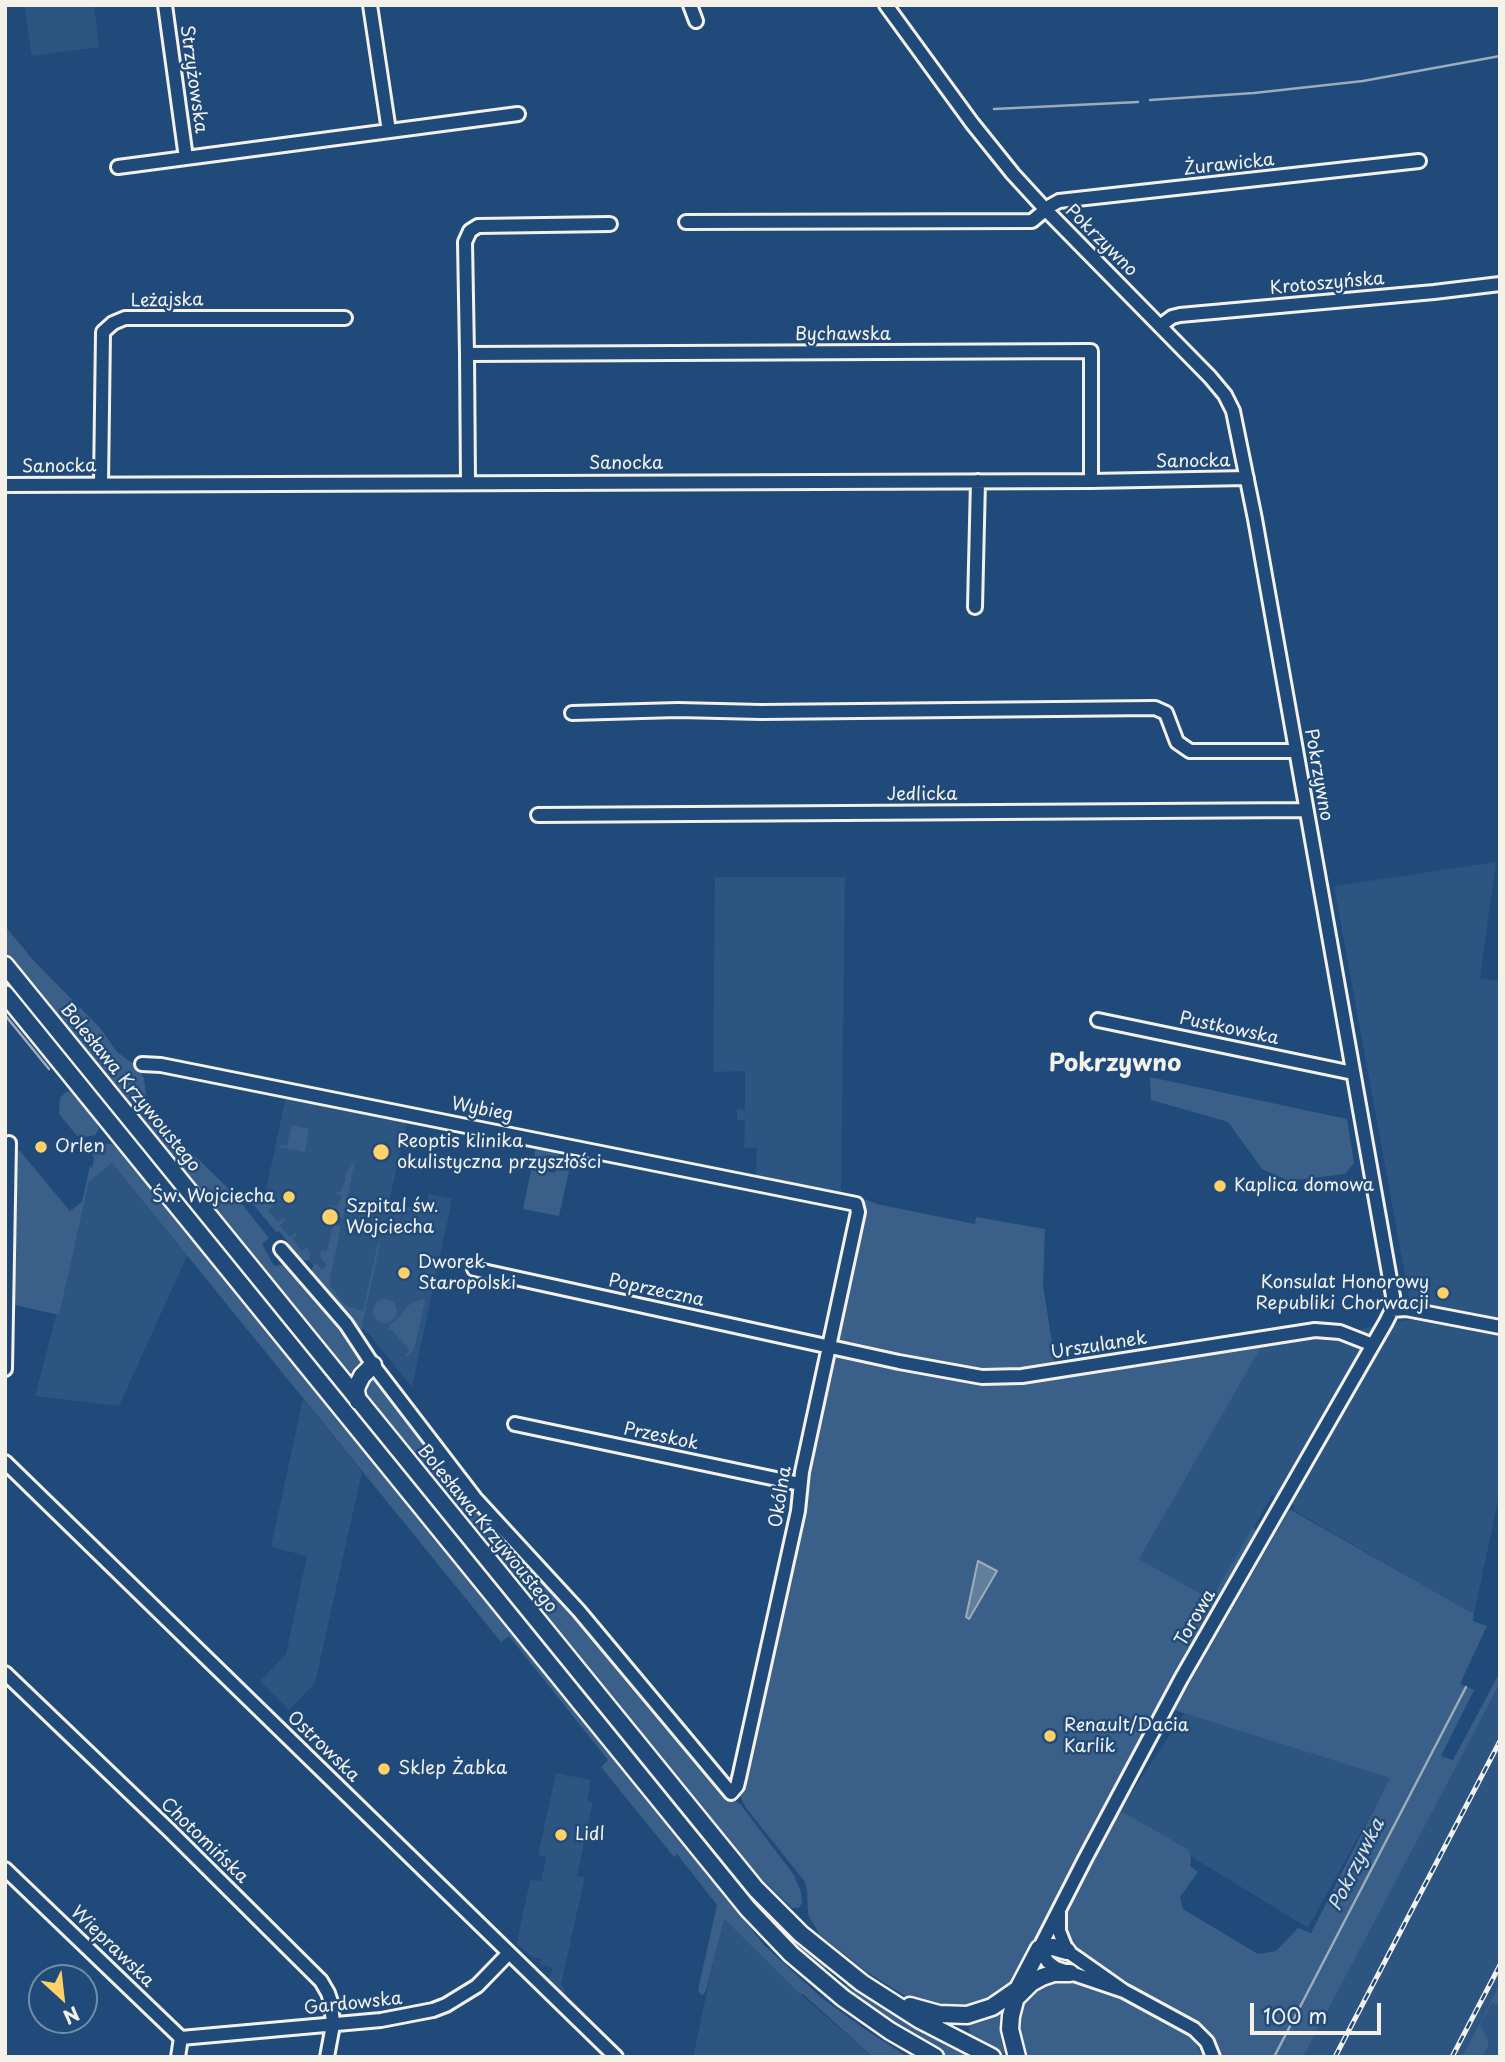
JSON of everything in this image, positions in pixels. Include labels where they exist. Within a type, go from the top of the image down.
[{"type":"main road","name":"Bolesława Krzywoustego","points":[[5,965],[756,1889],[775,1910],[819,1949],[878,1993],[920,2020],[992,2057]]},
{"type":"main road","points":[[5,994],[743,1904],[802,1964],[917,2057]]},
{"type":"main road","points":[[359,1401],[356,1391],[362,1376],[373,1365]]},
{"type":"main road","points":[[1017,2057],[1010,2029],[1017,1995],[1039,1949],[1053,1947],[1067,1951]]},
{"type":"main road","points":[[878,1993],[919,2009],[955,2016],[967,2015],[986,2010],[1054,1973],[1070,1973]]},
{"type":"main road","points":[[872,2019],[935,2057]]},
{"type":"street","name":"Strzyżowska","points":[[165,5],[186,158]]},
{"type":"street","points":[[370,5],[389,131]]},
{"type":"street","points":[[690,5],[696,21]]},
{"type":"street","name":"Pokrzywno","points":[[886,5],[987,142],[1045,210],[1210,377],[1229,402],[1247,478],[1393,1296],[1392,1310]]},
{"type":"street","points":[[118,167],[518,114]]},
{"type":"street","name":"Żurawicka","points":[[1045,210],[1059,201],[1419,161]]},
{"type":"street","name":"Pokrzywno","points":[[686,222],[1032,221],[1045,210]]},
{"type":"street","points":[[468,482],[465,242],[470,232],[478,226],[610,224]]},
{"type":"street","name":"Krotoszyńska","points":[[1160,326],[1172,317],[1180,315],[1500,284]]},
{"type":"street","name":"Leżajska","points":[[101,484],[103,332],[113,323],[125,318],[345,318]]},
{"type":"street","name":"Bychawska","points":[[467,354],[1091,351],[1091,481]]},
{"type":"street","name":"Sanocka","points":[[5,485],[1091,481],[1247,478]]},
{"type":"street","points":[[975,607],[978,481]]},
{"type":"street","points":[[572,713],[1155,708],[1166,713],[1177,742],[1189,751],[1296,751]]},
{"type":"street","name":"Jedlicka","points":[[538,816],[1306,810]]},
{"type":"street","name":"Pustkowska","points":[[1098,1020],[1353,1073]]},
{"type":"street","name":"Wybieg","points":[[142,1064],[161,1065],[856,1204]]},
{"type":"street","points":[[5,1369],[9,1143]]},
{"type":"street","name":"Okólna","points":[[731,1793],[739,1778],[798,1511],[800,1484],[858,1212],[856,1204]]},
{"type":"street","name":"Bolesława Krzywoustego","points":[[281,1249],[346,1324],[373,1365],[475,1498],[579,1611],[731,1793]]},
{"type":"street","name":"Poprzeczna","points":[[474,1269],[830,1346]]},
{"type":"street","points":[[1392,1310],[1406,1309],[1500,1328]]},
{"type":"street","name":"Torowa","points":[[1039,1949],[1181,1679],[1392,1310]]},
{"type":"street","name":"Urszulanek","points":[[830,1346],[959,1374],[1002,1378],[1315,1330],[1340,1332],[1373,1345]]},
{"type":"street","name":"Przeskok","points":[[515,1424],[800,1484]]},
{"type":"street","name":"Ostrowska","points":[[7,1466],[616,2057]]},
{"type":"street","name":"Chotomińska","points":[[5,1673],[309,1969],[328,1993],[334,2025],[327,2057]]},
{"type":"street","name":"Wieprawska","points":[[5,1869],[181,2038]]},
{"type":"street","points":[[1060,1907],[1059,1931],[1067,1951],[1124,1991],[1194,2029],[1207,2042],[1213,2057]]},
{"type":"street","points":[[1039,1949],[1051,1964],[1124,1991]]},
{"type":"street","name":"Gardowska","points":[[181,2038],[391,2019],[433,2010],[477,1986],[509,1953]]},
{"type":"street","points":[[178,2057],[181,2038]]},
{"type":"shaded area","points":[[24,5],[94,5],[99,47],[32,56]]},
{"type":"shaded area","points":[[1496,862],[1480,978],[1500,981],[1500,1491],[1474,1614],[1293,1510],[1295,1506],[1272,1495],[1026,1934],[1139,1559],[1260,1348],[1330,1337],[1413,1319],[1334,886]]},
{"type":"shaded area","points":[[715,877],[845,877],[841,1193],[756,1176],[757,1148],[744,1148],[745,1120],[737,1120],[737,1109],[745,1110],[745,1071],[713,1072]]},
{"type":"shaded area","points":[[5,926],[35,962],[101,1029],[117,1052],[139,1068],[144,1079],[147,1102],[158,1120],[234,1194],[269,1238],[262,1244],[274,1266],[287,1264],[323,1302],[364,1358],[355,1385],[5,953]]},
{"type":"shaded area","points":[[5,973],[829,1965],[827,1967],[819,1970],[769,1925],[5,987]]},
{"type":"shaded area","points":[[1150,1077],[1347,1119],[1354,1163],[1345,1174],[1289,1181],[1262,1169],[1228,1122],[1151,1100]]},
{"type":"shaded area","points":[[70,1091],[75,1095],[97,1123],[99,1129],[95,1135],[77,1136],[59,1114],[60,1098]]},
{"type":"shaded area","name":"Szpital św. Wojciecha","points":[[286,1096],[407,1121],[389,1202],[425,1211],[429,1194],[452,1199],[412,1387],[263,1204]]},
{"type":"shaded area","points":[[292,1125],[309,1129],[305,1152],[279,1147],[287,1146]]},
{"type":"shaded area","points":[[101,1143],[112,1144],[120,1150],[273,1335],[764,1945],[822,1998],[908,2057],[873,2057],[801,1995],[724,1919],[706,1991],[703,1995],[700,1994],[698,1990],[717,1905],[677,1854],[674,1857],[601,1767],[608,1760],[509,1636],[501,1642],[112,1163],[89,1182],[59,1315],[11,1304],[13,1151],[20,1151],[70,1211],[82,1202],[94,1159],[92,1152],[94,1147]]},
{"type":"shaded area","points":[[536,1146],[560,1151],[558,1157],[547,1155],[544,1171],[569,1171],[559,1216],[523,1209]]},
{"type":"shaded area","points":[[355,1160],[343,1218],[335,1216],[336,1210],[330,1208],[331,1205],[337,1207],[342,1196],[336,1193],[340,1192],[346,1179],[344,1177]]},
{"type":"shaded area","points":[[112,1163],[187,1256],[119,1406],[35,1396],[89,1182]]},
{"type":"shaded area","points":[[253,1191],[263,1203],[265,1192],[273,1206],[268,1210],[278,1222],[284,1218],[280,1225],[290,1237],[295,1233],[297,1235],[292,1239],[302,1251],[307,1247],[309,1260],[297,1258],[279,1231],[276,1232],[252,1203]]},
{"type":"shaded area","points":[[859,1197],[877,1204],[975,1224],[976,1217],[1045,1229],[1043,1285],[1056,1368],[986,1375],[839,1342],[836,1336]]},
{"type":"shaded area","points":[[334,1223],[341,1226],[330,1279],[331,1287],[345,1305],[363,1311],[380,1243],[362,1326],[364,1328],[358,1331],[312,1275],[312,1268],[316,1263],[322,1270],[327,1266],[320,1256],[321,1250],[327,1251]]},
{"type":"shaded area","points":[[385,1299],[394,1302],[397,1311],[394,1320],[385,1323],[376,1320],[373,1311],[376,1302]]},
{"type":"shaded area","points":[[423,1299],[425,1301],[414,1350],[406,1357],[410,1351],[392,1330],[388,1330],[389,1325],[410,1304]]},
{"type":"shaded area","points":[[1268,1343],[1267,1347],[1260,1349],[1139,1559],[1211,1600],[1253,1527],[1257,1537],[1033,1950],[1008,1987],[995,1998],[968,2009],[926,2005],[907,1997],[867,1972],[820,1935],[808,1915],[805,1882],[746,1808],[740,1796],[828,1359],[834,1353],[958,1377]]},
{"type":"shaded area","points":[[369,1376],[374,1376],[730,1797],[741,1805],[794,1875],[801,1892],[802,1903],[799,1908],[792,1908],[740,1858],[368,1400],[363,1388]]},
{"type":"shaded area","points":[[303,1399],[362,1472],[315,1683],[289,1710],[260,1681],[286,1654],[307,1556],[271,1547]]},
{"type":"shaded area","points":[[1291,1510],[1474,1614],[1473,1621],[1487,1626],[1460,1684],[1474,1690],[1441,1756],[1453,1760],[1500,1672],[1500,1683],[1303,2057],[1222,2057],[1212,2036],[1195,2021],[1157,2001],[1074,1947],[1067,1935],[1065,1912],[1116,1815],[1123,1812],[1189,1850],[1190,1866],[1198,1872],[1180,1897],[1183,1909],[1258,1954],[1276,1951],[1298,1928],[1311,1933],[1390,1778],[1174,1710]]},
{"type":"shaded area","points":[[978,1561],[997,1571],[969,1619],[966,1617]]},
{"type":"shaded area","points":[[1500,1678],[1500,2057],[1300,2057]]},
{"type":"shaded area","points":[[1187,1709],[1391,1778],[1308,1928],[1119,1812]]},
{"type":"shaded area","points":[[556,1773],[591,1780],[587,1800],[593,1802],[577,1876],[585,1877],[561,1984],[570,2005],[543,1979],[549,1978],[553,1968],[540,1965],[542,1959],[532,1957],[517,1943],[530,1880],[541,1881],[546,1857],[538,1855]]},
{"type":"shaded area","points":[[723,1918],[801,1995],[873,2057],[693,2057]]},
{"type":"shaded area","points":[[1055,1977],[1082,1981],[1082,1984],[1131,2003],[1177,2027],[1194,2041],[1204,2057],[1020,2057],[1015,2040],[1022,1997]]},
{"type":"shaded area","points":[[852,1984],[980,2057],[946,2057],[922,2044],[841,1990],[845,1985]]},
{"type":"shaded area","points":[[1500,1984],[1500,2006],[1492,2003],[1480,2025],[1488,2040],[1488,2047],[1481,2057],[1462,2057]]},
{"type":"shaded area","points":[[1009,2000],[1010,2056],[970,2038],[969,2028],[972,2019]]},
{"type":"waterway","points":[[1150,100],[1254,93],[1363,81],[1500,56]]},
{"type":"waterway","points":[[994,109],[1138,102]]},
{"type":"waterway","points":[[5,1015],[49,1069]]},
{"type":"waterway","name":"Pokrzywka","points":[[1274,2057],[1466,1687]]},
{"type":"railway","points":[[1335,2057],[1500,1741]]},
{"type":"railway","points":[[1452,2057],[1500,1965]]},
{"type":"place","name":"Orlen","points":[[41,1147]]},
{"type":"place","name":"Reoptis klinika okulistyczna przyszłości","points":[[381,1152]]},
{"type":"place","name":"Kaplica domowa","points":[[1220,1186]]},
{"type":"place","name":"Św. Wojciecha","points":[[289,1197]]},
{"type":"place","name":"Szpital św. Wojciecha","points":[[330,1217]]},
{"type":"place","name":"Dworek Staropolski","points":[[404,1273]]},
{"type":"place","name":"Konsulat Honorowy Republiki Chorwacji","points":[[1443,1293]]},
{"type":"place","name":"Renault/Dacia Karlik","points":[[1050,1736]]},
{"type":"place","name":"Sklep Żabka","points":[[384,1769]]},
{"type":"place","name":"Lidl","points":[[561,1835]]},
{"type":"district","name":"Pokrzywno","points":[[1115,1064]]}]
